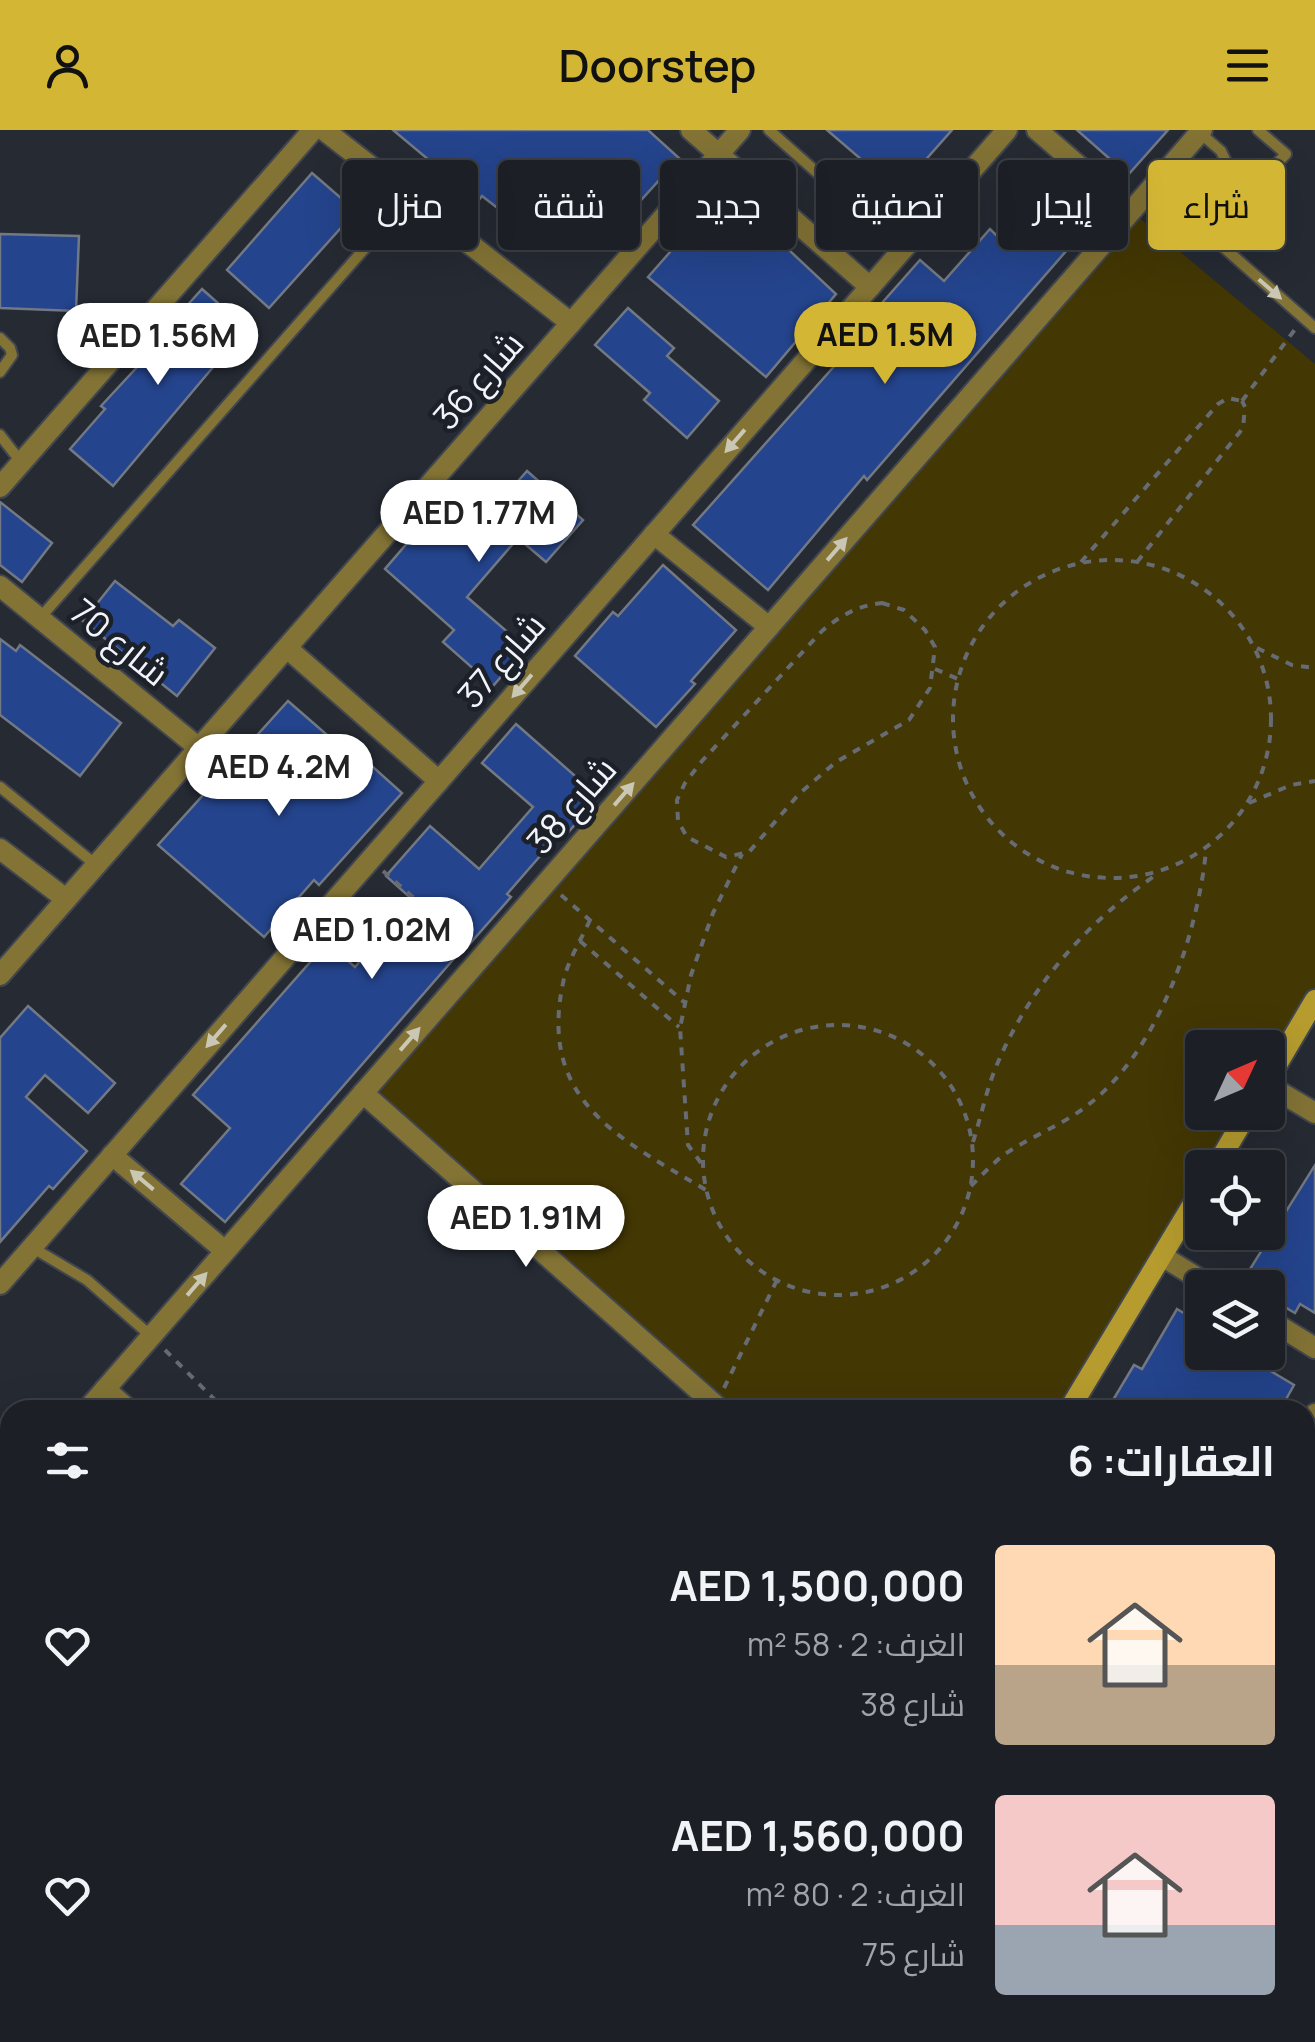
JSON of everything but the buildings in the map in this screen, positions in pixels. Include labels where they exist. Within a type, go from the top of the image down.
[{"type":"street","points":[[0,488],[313,130]]},
{"type":"street","points":[[324,130],[363,160]]},
{"type":"street","points":[[691,130],[870,287]]},
{"type":"street","name":"شارع 37","points":[[978,163],[1007,130]]},
{"type":"street","points":[[1037,130],[1131,211]]},
{"type":"street","name":"شارع 36","points":[[0,975],[739,131]]},
{"type":"street","name":"شارع 38","points":[[96,1400],[1201,131]]},
{"type":"street","points":[[478,250],[571,323]]},
{"type":"street","name":"شارع 37","points":[[0,1284],[902,250]]},
{"type":"street","points":[[654,534],[769,628]]},
{"type":"street","name":"شارع 70","points":[[0,586],[199,748]]},
{"type":"street","points":[[287,648],[439,780]]},
{"type":"street","points":[[0,848],[66,900]]},
{"type":"street","points":[[1285,1052],[1315,1000]]},
{"type":"street","points":[[1285,1093],[1315,1113]]},
{"type":"street","points":[[363,1094],[710,1400]]},
{"type":"street","points":[[112,1155],[225,1251]]},
{"type":"street","points":[[1076,1400],[1185,1217]]},
{"type":"street","points":[[1162,1256],[1185,1270]]},
{"type":"street","points":[[1285,1330],[1315,1348]]},
{"type":"street","points":[[105,1389],[118,1400]]},
{"type":"lane","points":[[769,130],[816,172]]},
{"type":"lane","points":[[1258,130],[1286,154],[1280,160]]},
{"type":"lane","points":[[1201,131],[1226,160]]},
{"type":"lane","points":[[40,618],[363,250]]},
{"type":"lane","points":[[1226,250],[1315,328]]},
{"type":"lane","points":[[91,326],[120,351]]},
{"type":"lane","points":[[0,338],[12,354],[0,372]]},
{"type":"lane","points":[[0,435],[22,462]]},
{"type":"lane","points":[[0,787],[97,865]]},
{"type":"lane","points":[[32,1248],[87,1280],[151,1336]]},
{"type":"path","points":[[1242,401],[1303,318]]},
{"type":"path","points":[[1080,563],[1218,404],[1228,398],[1242,401]]},
{"type":"path","points":[[1137,562],[1243,428],[1246,415],[1242,401]]},
{"type":"path","points":[[972,1144],[996,1067],[1041,988],[1080,936],[1120,900],[1163,871],[1206,849],[1225,833],[1248,804],[1263,771],[1272,723],[1265,675],[1253,646],[1230,611],[1212,595],[1169,570],[1137,562],[1080,563],[1050,572],[1008,597],[977,634],[958,679],[953,715],[956,752],[974,797],[1004,836],[1044,863],[1091,877],[1140,877],[1163,871]]},
{"type":"path","points":[[882,603],[904,610],[935,647],[930,688],[908,720],[836,762],[799,794],[749,852],[742,854],[726,857],[687,837],[678,822],[677,800],[685,782],[734,723],[840,616],[861,605],[882,603]]},
{"type":"path","points":[[1253,646],[1292,665],[1315,668]]},
{"type":"path","points":[[934,669],[958,679]]},
{"type":"path","points":[[1248,804],[1291,785],[1315,780]]},
{"type":"path","points":[[971,1186],[1005,1154],[1088,1106],[1140,1050],[1189,941],[1201,900],[1206,849]]},
{"type":"path","points":[[703,1166],[688,1145],[680,1028],[691,975],[714,912],[742,854]]},
{"type":"path","points":[[370,860],[482,957]]},
{"type":"path","points":[[546,882],[685,1003]]},
{"type":"path","points":[[590,920],[563,980],[558,1023],[567,1074],[582,1103],[605,1124],[706,1190]]},
{"type":"path","points":[[580,941],[680,1028]]},
{"type":"path","points":[[831,1024],[878,1030],[920,1052],[952,1086],[963,1108],[972,1144],[971,1186],[959,1222],[946,1242],[921,1266],[891,1284],[845,1295],[798,1289],[756,1268],[724,1233],[706,1190],[706,1131],[717,1098],[746,1060],[785,1035],[831,1024]]},
{"type":"path","points":[[723,1400],[776,1280]]},
{"type":"path","points":[[151,1336],[215,1400]]},
{"type":"shaded area","points":[[1131,211],[1148,225],[1148,250],[1178,250],[1315,364],[1315,999],[1285,1050],[1285,1030],[1185,1030],[1185,1130],[1237,1130],[1224,1150],[1185,1150],[1185,1216],[1075,1400],[710,1400],[363,1093],[1097,250],[1128,250]]}]
